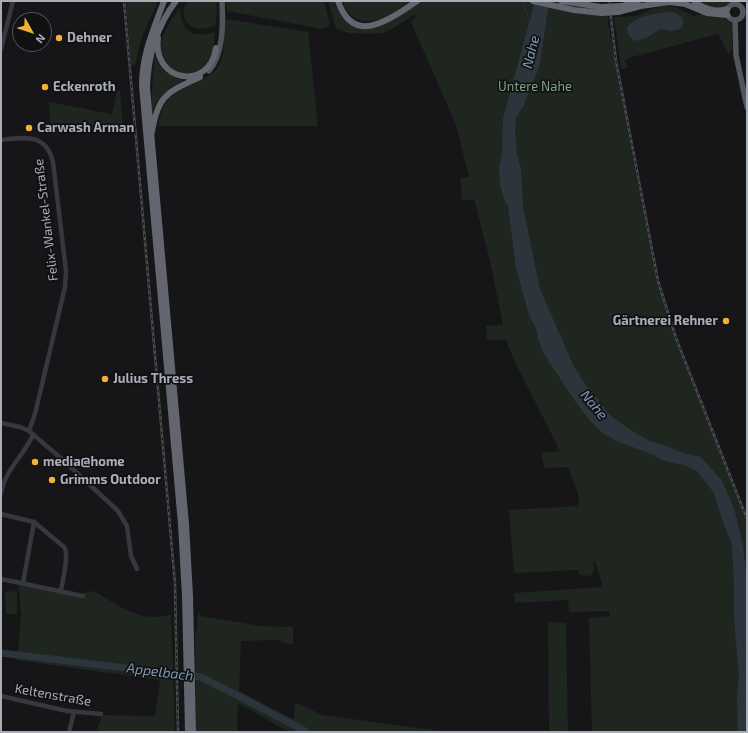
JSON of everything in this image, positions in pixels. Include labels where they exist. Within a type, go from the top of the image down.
[{"type":"highway","points":[[164,1],[145,54],[142,94],[181,524],[189,669]]},
{"type":"highway","points":[[157,20],[169,1]]},
{"type":"highway","points":[[176,1],[160,27],[152,49],[147,80],[147,95],[186,524],[190,596],[188,732]]},
{"type":"highway","points":[[338,3],[346,17],[354,23],[361,26],[372,26],[383,23],[417,1]]},
{"type":"highway","points":[[533,1],[585,11],[602,10],[651,1]]},
{"type":"highway","points":[[561,1],[618,12],[640,3],[663,2],[674,2],[690,6],[707,13],[727,12]]},
{"type":"highway","points":[[694,1],[700,6],[710,10],[723,10],[727,12]]},
{"type":"highway","points":[[160,27],[158,44],[159,57],[165,67],[177,75],[192,76],[203,71],[212,62],[216,48]]},
{"type":"highway","points":[[151,139],[156,113],[164,98],[174,89],[202,76],[209,71]]},
{"type":"highway","points":[[189,682],[193,732]]},
{"type":"main road","points":[[216,48],[221,1]]},
{"type":"main road","points":[[209,71],[216,62],[219,52],[221,1]]},
{"type":"main road","points":[[735,3],[741,7],[743,13],[740,18],[735,20],[730,19],[727,12],[731,5],[735,3]]},
{"type":"main road","points":[[735,20],[736,55],[747,107]]},
{"type":"street","points":[[1,49],[13,1]]},
{"type":"street","name":"Felix-Wankel-Straße","points":[[1,140],[29,137],[42,143],[48,149],[53,162],[66,271],[65,287],[31,433],[26,449],[2,482]]},
{"type":"street","points":[[1,423],[20,428],[31,433],[63,460],[121,515],[127,526],[131,556],[137,569]]},
{"type":"street","points":[[1,493],[2,482]]},
{"type":"street","points":[[1,514],[34,522],[66,550],[61,591]]},
{"type":"street","points":[[24,583],[34,522]]},
{"type":"street","points":[[1,579],[83,596]]},
{"type":"street","name":"Keltenstraße","points":[[1,696],[74,712],[100,714]]},
{"type":"street","points":[[69,732],[74,712]]},
{"type":"green space","points":[[126,1],[159,1],[144,32],[135,66],[131,65]]},
{"type":"green space","points":[[188,1],[217,1],[216,24],[208,28],[201,29],[189,24],[185,19],[184,14],[184,7]]},
{"type":"green space","points":[[226,1],[324,1],[330,24],[323,29],[227,11]]},
{"type":"green space","name":"Untere Nahe","points":[[328,1],[334,1],[344,19],[351,25],[366,29],[384,24],[400,15],[412,5],[414,1],[524,1],[551,7],[607,14],[635,171],[657,281],[675,339],[731,479],[747,524],[747,732],[592,732],[589,618],[610,616],[609,611],[569,612],[568,600],[515,603],[514,593],[603,587],[595,561],[593,563],[594,571],[591,576],[579,575],[578,570],[514,573],[509,510],[577,506],[579,497],[568,467],[544,468],[541,453],[560,451],[513,358],[506,340],[487,340],[486,326],[503,325],[491,265],[474,199],[462,201],[460,178],[469,177],[456,125],[411,22],[416,17],[416,14],[383,33],[349,33],[337,29]]},
{"type":"green space","points":[[343,1],[410,1],[384,18],[370,22],[362,21],[350,15]]},
{"type":"green space","points":[[698,1],[729,2],[726,7],[719,8],[708,6]]},
{"type":"green space","points":[[667,6],[677,8],[694,16],[710,14],[720,16],[729,21],[732,25],[732,49],[729,55],[718,34],[632,57],[625,60],[628,68],[621,69],[614,17],[636,16],[655,8]]},
{"type":"green space","points":[[180,7],[182,22],[189,31],[200,34],[215,32],[214,44],[209,59],[201,68],[194,72],[186,73],[172,69],[163,57],[161,48],[161,43],[165,32]]},
{"type":"green space","points":[[225,19],[308,32],[318,126],[158,126],[164,107],[172,96],[208,76],[218,67],[222,57]]},
{"type":"green space","points":[[155,55],[160,65],[166,72],[174,77],[184,80],[173,86],[164,94],[157,102],[152,113],[152,88]]},
{"type":"green space","points":[[117,91],[120,91],[123,127],[51,134],[49,102],[112,114]]},
{"type":"green space","points":[[19,585],[82,597],[83,593],[94,591],[122,608],[140,615],[150,617],[171,614],[175,732],[96,732],[102,715],[155,716],[160,680],[17,660],[21,617]]},
{"type":"green space","points":[[17,591],[17,614],[6,614],[5,592]]},
{"type":"green space","points":[[198,612],[201,616],[260,626],[293,627],[293,645],[278,640],[241,641],[239,691],[291,718],[294,719],[295,702],[322,715],[448,732],[289,732],[238,703],[237,732],[196,732],[195,634],[197,629]]},
{"type":"green space","points":[[548,622],[566,623],[568,732],[549,732]]},
{"type":"water","name":"Nahe","points":[[535,1],[549,1],[540,64],[524,105],[516,118],[515,129],[517,154],[521,169],[523,207],[540,289],[573,365],[585,384],[611,416],[635,433],[650,441],[683,453],[701,457],[722,481],[734,508],[743,545],[747,581],[747,732],[738,732],[737,695],[739,676],[734,619],[732,545],[714,493],[697,471],[684,465],[661,460],[654,455],[619,442],[604,434],[591,422],[575,401],[544,354],[536,328],[529,315],[516,268],[508,206],[504,199],[500,185],[499,168],[502,153],[503,119]]},
{"type":"water","points":[[668,12],[675,13],[682,17],[683,24],[680,29],[670,31],[661,29],[646,38],[635,41],[629,36],[627,28],[634,21],[645,16]]},
{"type":"waterway","points":[[523,1],[529,21]]},
{"type":"waterway","name":"Appelbach","points":[[1,653],[201,677],[307,732]]},
{"type":"railway","points":[[124,1],[175,584],[178,732]]},
{"type":"railway","points":[[609,1],[616,61],[658,281],[676,338],[747,519]]},
{"type":"place","name":"Dehner","points":[[59,38]]},
{"type":"place","name":"Eckenroth","points":[[45,87]]},
{"type":"place","name":"Carwash Arman","points":[[29,128]]},
{"type":"place","name":"Gärtnerei Rehner","points":[[726,321]]},
{"type":"place","name":"Julius Thress","points":[[105,379]]},
{"type":"place","name":"media@home","points":[[35,462]]},
{"type":"place","name":"Grimms Outdoor","points":[[52,480]]}]
